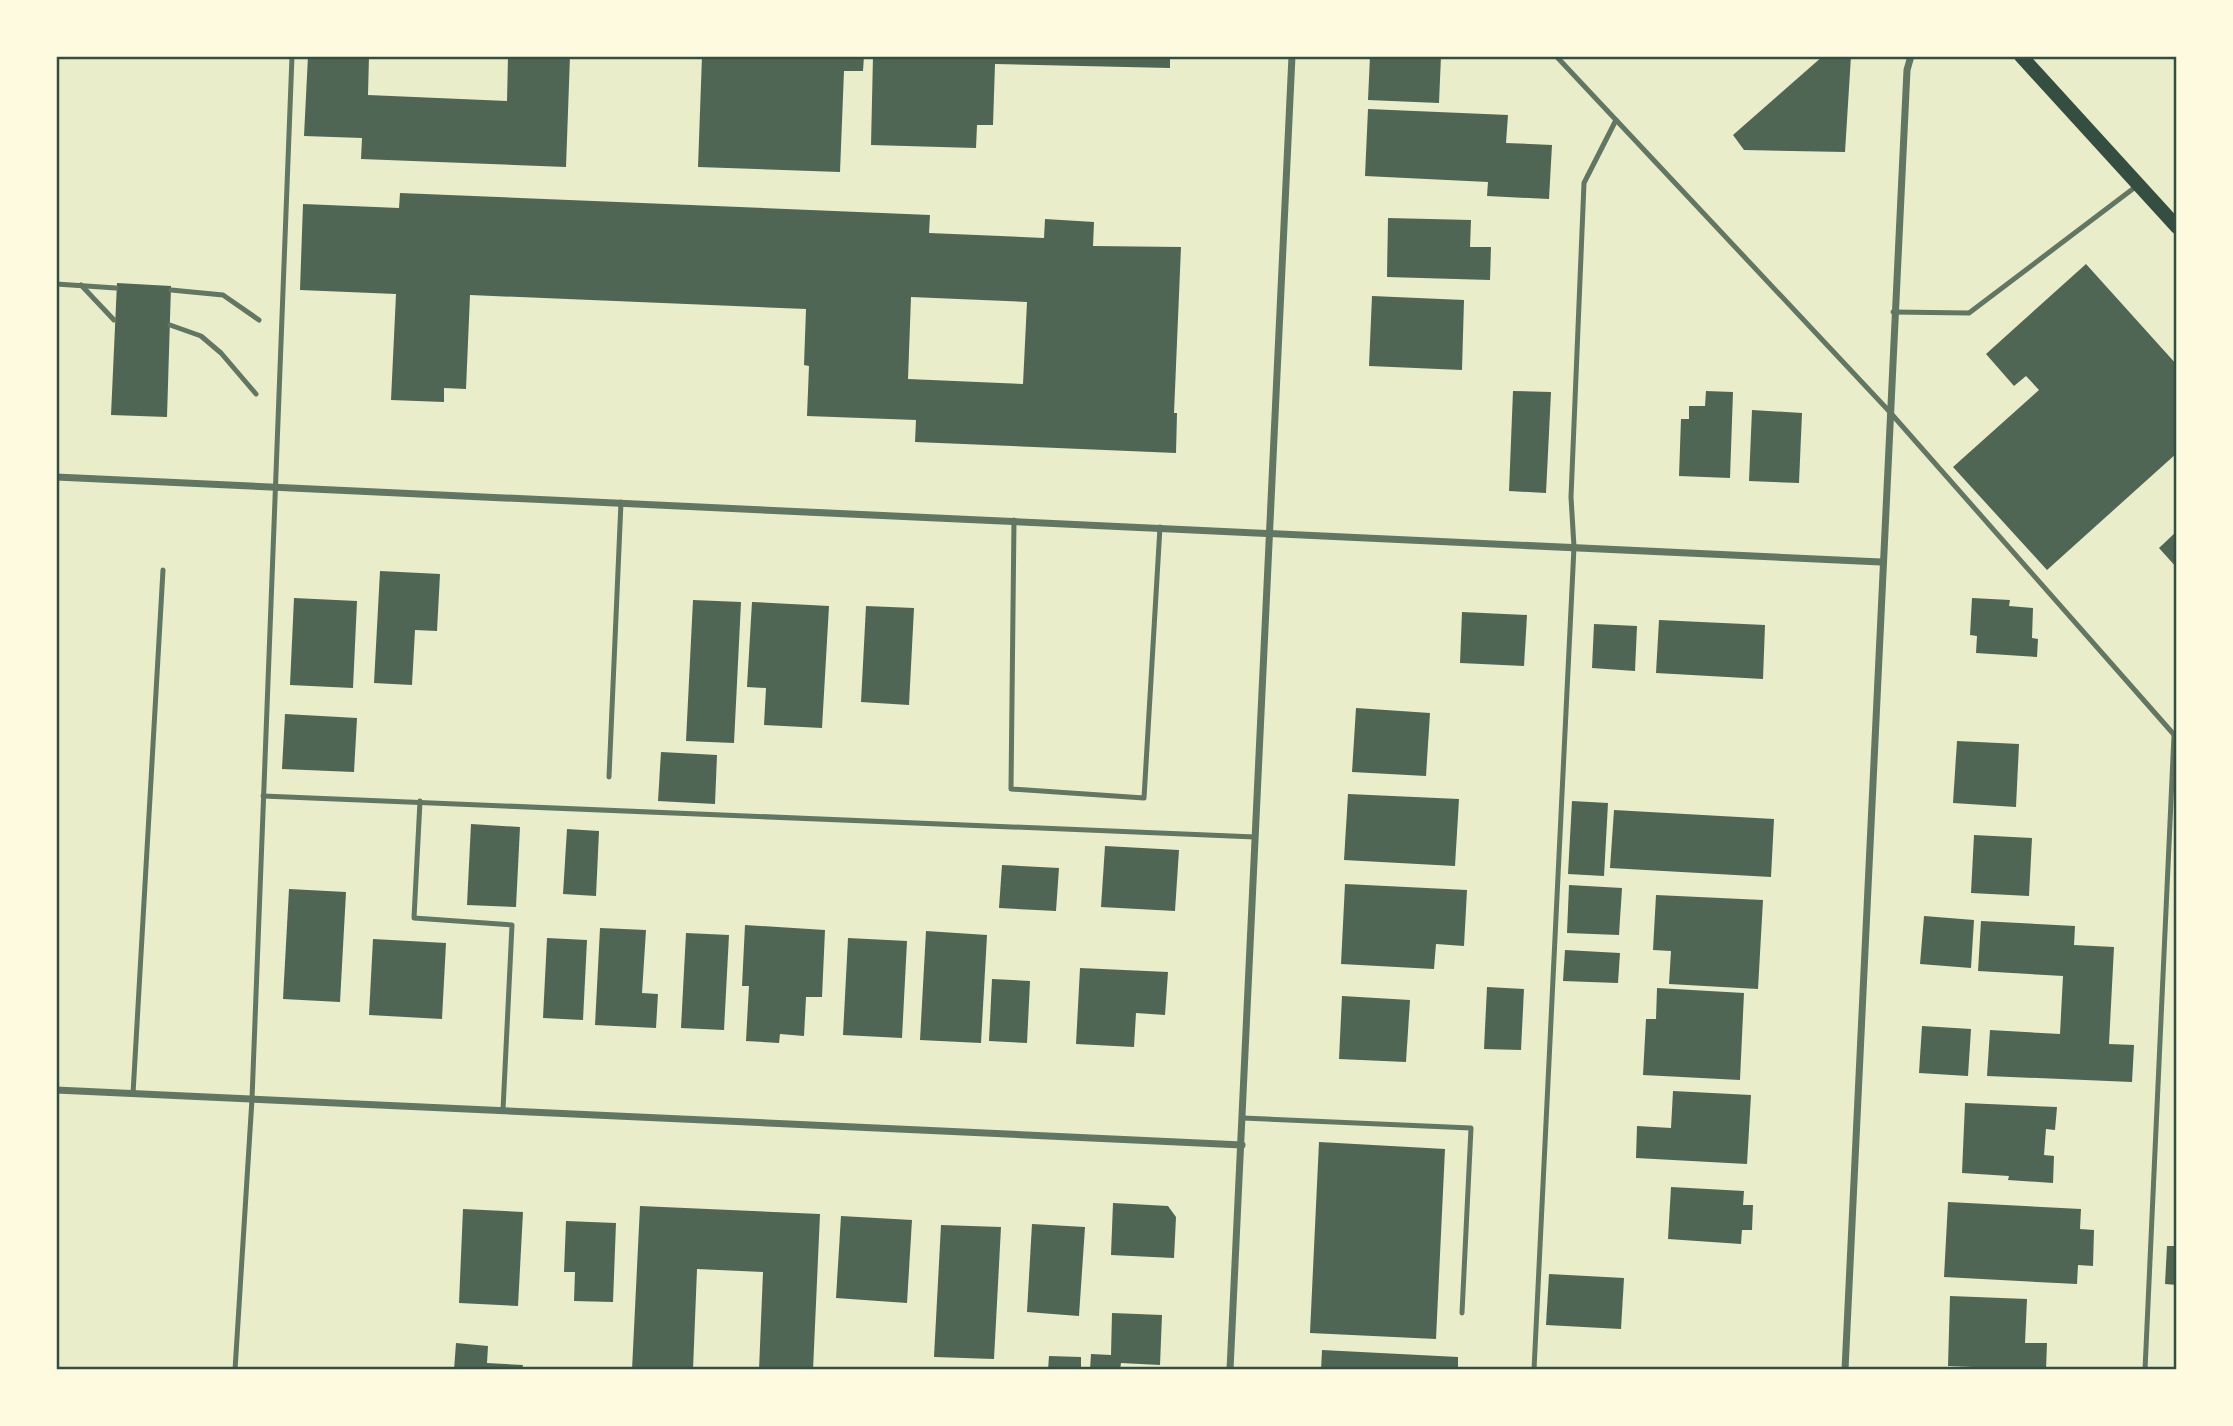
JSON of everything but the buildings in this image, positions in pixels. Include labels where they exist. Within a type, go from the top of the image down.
[{"type":"main road","points":[[2021,56],[2177,227]]},
{"type":"street","points":[[1230,1370],[1292,56]]},
{"type":"street","points":[[1844,1370],[1888,410],[1907,70],[1911,56]]},
{"type":"street","points":[[56,477],[275,485],[1881,562]]},
{"type":"street","points":[[56,1090],[1242,1145]]},
{"type":"lane","points":[[235,1370],[252,1099],[292,56]]},
{"type":"lane","points":[[1556,56],[1888,410],[2176,736],[2145,1370]]},
{"type":"lane","points":[[1534,1370],[1574,547],[1571,497],[1584,183],[1616,120]]},
{"type":"lane","points":[[1894,312],[1969,313],[2139,185]]},
{"type":"lane","points":[[56,284],[116,288]]},
{"type":"lane","points":[[81,285],[114,320]]},
{"type":"lane","points":[[171,290],[223,295],[259,320]]},
{"type":"lane","points":[[170,325],[201,336],[256,394]]},
{"type":"lane","points":[[609,777],[621,502]]},
{"type":"lane","points":[[1014,520],[1011,789],[1144,798],[1160,527]]},
{"type":"lane","points":[[133,1094],[163,570]]},
{"type":"lane","points":[[263,796],[420,800],[1255,837]]},
{"type":"lane","points":[[420,800],[414,918],[512,925],[503,1110]]},
{"type":"lane","points":[[1243,1118],[1471,1128],[1462,1313]]}]
